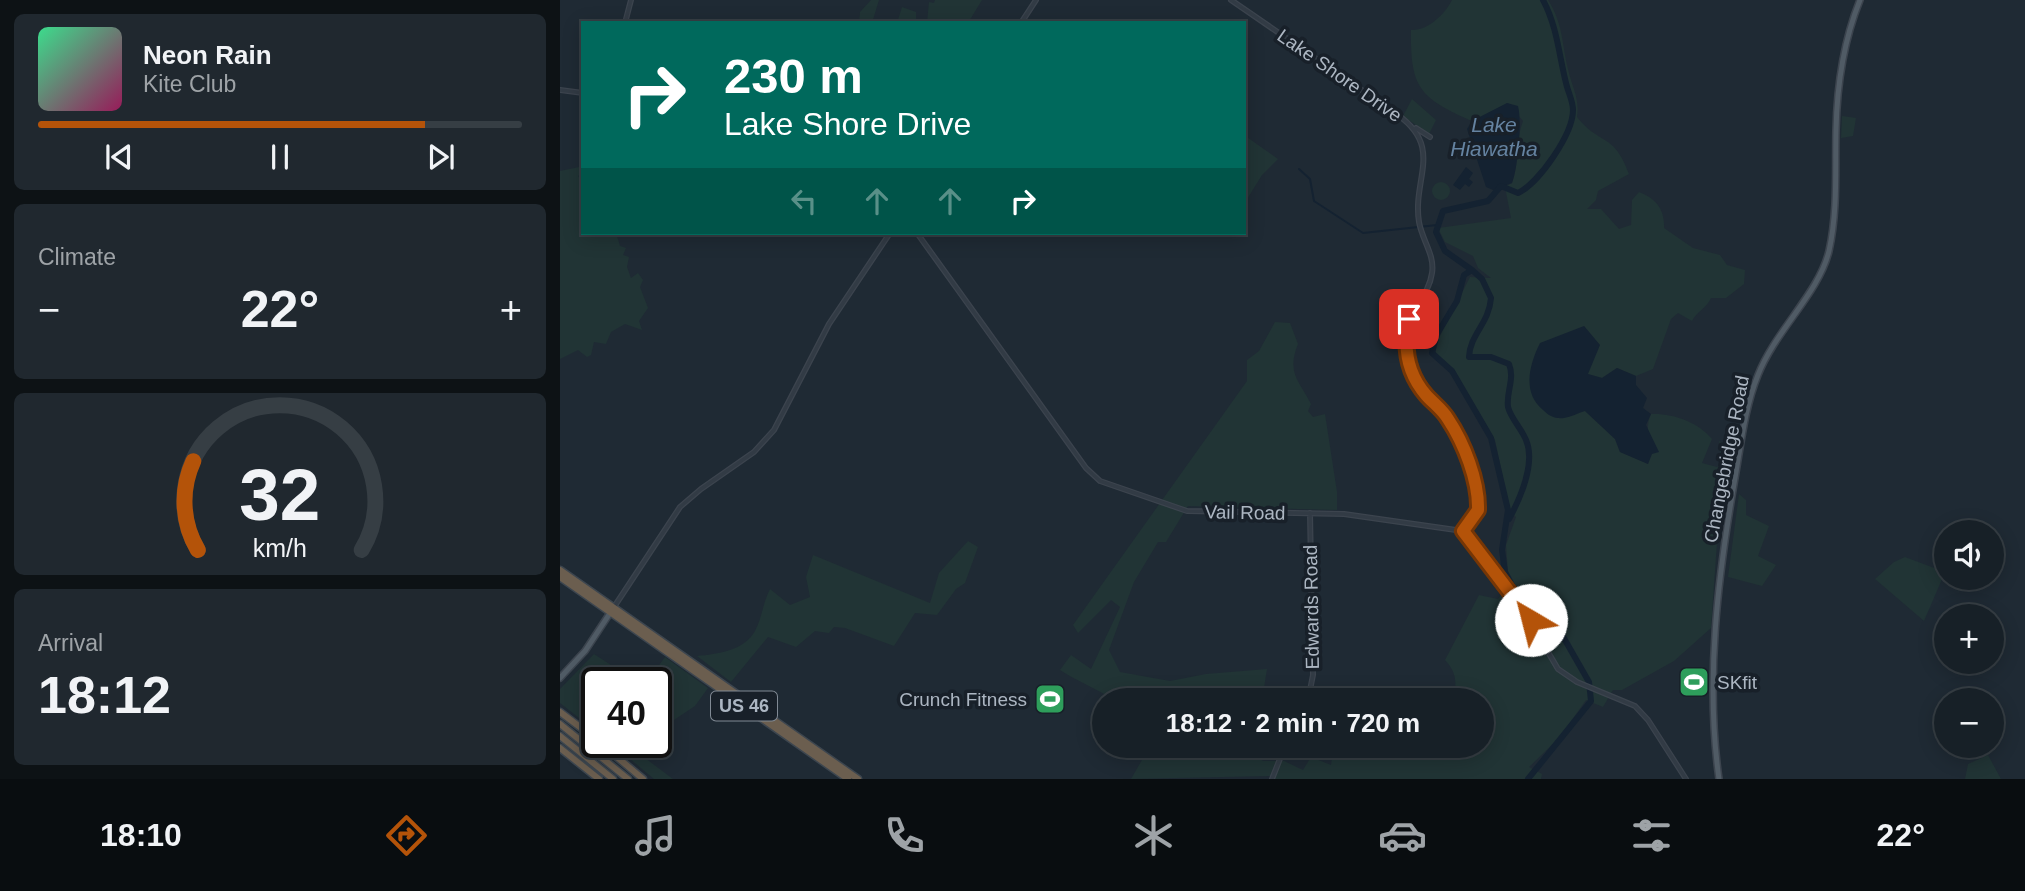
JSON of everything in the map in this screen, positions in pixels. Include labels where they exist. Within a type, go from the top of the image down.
[{"type":"highway","name":"US 46","points":[[560,570],[848,779]]},
{"type":"highway","name":"US 46","points":[[560,578],[612,610],[858,779]]},
{"type":"highway","points":[[560,712],[581,728]]},
{"type":"highway","points":[[560,724],[628,779]]},
{"type":"highway","points":[[560,736],[613,779]]},
{"type":"highway","points":[[560,748],[599,779]]},
{"type":"highway","points":[[618,758],[643,779]]},
{"type":"main road","name":"Changebridge Road","points":[[1719,779],[1714,671],[1720,571],[1731,497],[1747,411],[1759,371],[1777,337],[1816,283],[1829,251],[1836,204],[1836,119],[1842,62],[1860,0]]},
{"type":"main road","points":[[560,678],[585,651],[612,610]]},
{"type":"street","points":[[626,21],[631,0]]},
{"type":"street","points":[[1022,21],[1035,0]]},
{"type":"street","name":"Lake Shore Drive","points":[[1231,0],[1430,138]]},
{"type":"street","points":[[560,90],[581,93]]},
{"type":"street","name":"Lake Shore Drive","points":[[1414,127],[1424,162],[1419,221],[1431,256],[1432,273],[1409,319],[1406,348],[1418,383],[1448,418],[1465,451],[1478,508],[1474,520],[1463,531]]},
{"type":"street","points":[[612,610],[680,507],[701,489],[754,453],[774,430],[829,324],[889,235]]},
{"type":"street","name":"Vail Road","points":[[918,235],[1095,477],[1176,509],[1344,514],[1463,531]]},
{"type":"street","name":"Edwards Road","points":[[1310,513],[1313,675],[1310,688]]},
{"type":"street","points":[[1463,531],[1526,613],[1555,664],[1581,683],[1623,699],[1648,720],[1686,779]]},
{"type":"street","points":[[1272,779],[1280,758]]},
{"type":"shaded area","points":[[871,0],[879,0],[873,21],[859,21],[860,12]]},
{"type":"shaded area","points":[[935,0],[982,0],[969,21],[927,21],[929,2],[934,3]]},
{"type":"shaded area","points":[[1452,0],[1548,0],[1559,25],[1577,99],[1577,117],[1618,151],[1629,174],[1598,191],[1596,200],[1587,209],[1601,209],[1619,229],[1631,225],[1632,200],[1639,192],[1658,205],[1664,228],[1693,248],[1720,255],[1727,265],[1745,270],[1744,284],[1726,298],[1711,298],[1692,321],[1678,313],[1671,319],[1653,369],[1636,376],[1617,368],[1602,378],[1587,374],[1599,345],[1584,326],[1585,411],[1615,439],[1620,452],[1648,464],[1648,426],[1651,414],[1685,420],[1706,433],[1712,439],[1702,463],[1717,467],[1722,464],[1719,441],[1728,446],[1732,469],[1724,501],[1720,500],[1711,628],[1674,661],[1622,690],[1613,690],[1603,707],[1586,700],[1559,738],[1529,767],[1542,774],[1541,779],[1272,779],[1270,776],[1131,779],[1143,758],[1259,758],[1263,761],[1284,761],[1303,770],[1310,758],[1331,765],[1332,758],[1494,758],[1494,688],[1455,688],[1452,669],[1445,660],[1479,595],[1498,599],[1509,586],[1506,545],[1516,517],[1510,511],[1495,440],[1454,370],[1436,355],[1435,346],[1470,277],[1491,278],[1478,268],[1473,256],[1445,242],[1438,228],[1511,218],[1505,187],[1512,183],[1523,121],[1508,103],[1472,121],[1440,105],[1422,89],[1413,65],[1411,30],[1424,28],[1445,11]]},
{"type":"shaded area","points":[[902,7],[916,12],[916,21],[898,21]]},
{"type":"shaded area","points":[[1412,99],[1436,120],[1429,134],[1403,116]]},
{"type":"shaded area","points":[[1842,116],[1856,118],[1853,136],[1841,138]]},
{"type":"shaded area","points":[[1246,136],[1278,159],[1262,175],[1246,201]]},
{"type":"shaded area","points":[[579,167],[581,235],[617,235],[620,246],[626,248],[623,255],[629,257],[627,267],[631,278],[638,273],[643,280],[640,287],[648,308],[639,321],[642,330],[625,324],[611,332],[606,344],[594,342],[591,355],[587,357],[578,350],[560,359],[560,171]]},
{"type":"shaded area","points":[[1441,182],[1447,185],[1450,191],[1447,197],[1441,200],[1435,197],[1432,191],[1435,185]]},
{"type":"shaded area","points":[[1275,322],[1290,323],[1298,344],[1294,370],[1311,404],[1308,411],[1313,417],[1325,414],[1337,492],[1337,510],[1188,506],[1166,542],[1158,542],[1134,582],[1109,650],[1120,672],[1170,681],[1206,674],[1267,669],[1264,688],[1092,688],[1060,670],[1071,655],[1091,669],[1120,607],[1111,600],[1078,633],[1073,625],[1247,381],[1247,360],[1259,351]]},
{"type":"shaded area","points":[[1739,494],[1746,500],[1746,515],[1769,526],[1758,556],[1776,565],[1762,586],[1728,577]]},
{"type":"shaded area","points":[[968,541],[978,547],[965,583],[956,589],[937,615],[915,613],[894,646],[845,628],[834,627],[829,633],[815,631],[796,647],[768,637],[731,682],[697,656],[729,650],[750,638],[770,589],[790,605],[810,597],[806,577],[813,555],[930,603],[939,573]]},
{"type":"shaded area","points":[[1905,557],[1934,568],[1934,590],[1937,590],[1924,621],[1875,579],[1894,562]]},
{"type":"shaded area","points":[[594,654],[614,667],[581,667]]},
{"type":"shaded area","points":[[665,657],[708,688],[695,706],[672,721],[672,667],[658,667]]},
{"type":"shaded area","points":[[581,667],[581,719],[560,703],[560,689]]},
{"type":"shaded area","points":[[629,758],[645,758],[673,779],[654,779]]},
{"type":"shaded area","points":[[1981,758],[1990,758],[2001,779],[1965,779],[1968,764]]},
{"type":"water","name":"Lake Hiawatha","points":[[1507,103],[1518,106],[1519,113],[1516,167],[1512,183],[1493,190],[1486,187],[1467,129],[1472,121]]},
{"type":"water","points":[[1466,167],[1473,173],[1469,179],[1473,182],[1469,187],[1465,184],[1460,190],[1453,185]]},
{"type":"water","points":[[1584,326],[1600,345],[1588,374],[1602,378],[1617,368],[1636,376],[1636,385],[1647,398],[1643,408],[1651,414],[1646,425],[1659,452],[1652,454],[1648,464],[1620,452],[1615,439],[1585,411],[1567,417],[1555,417],[1543,410],[1532,395],[1531,369],[1540,343]]},
{"type":"waterway","points":[[1528,779],[1591,701],[1589,682],[1561,633],[1540,618],[1513,587],[1505,572],[1502,550],[1508,510],[1491,438],[1452,371],[1432,353],[1437,334],[1457,301],[1464,275],[1472,270],[1445,251],[1436,232],[1443,211],[1488,201],[1501,186],[1518,193],[1526,188],[1553,157],[1571,120],[1572,103],[1555,30],[1543,0]]},
{"type":"waterway","points":[[1299,169],[1310,179],[1314,201],[1363,233],[1437,225]]},
{"type":"waterway","points":[[1472,270],[1482,279],[1491,298],[1490,307],[1470,349],[1469,357],[1491,357],[1509,364],[1511,375],[1508,407],[1529,449],[1525,481],[1509,519]]},
{"type":"place","name":"SKfit","points":[[1694,682]]},
{"type":"place","name":"Crunch Fitness","points":[[1050,699]]},
{"type":"route","points":[[1409,319],[1405,341],[1410,368],[1421,388],[1443,411],[1453,427],[1465,451],[1470,470],[1478,510],[1474,520],[1463,531],[1531,620]]}]
